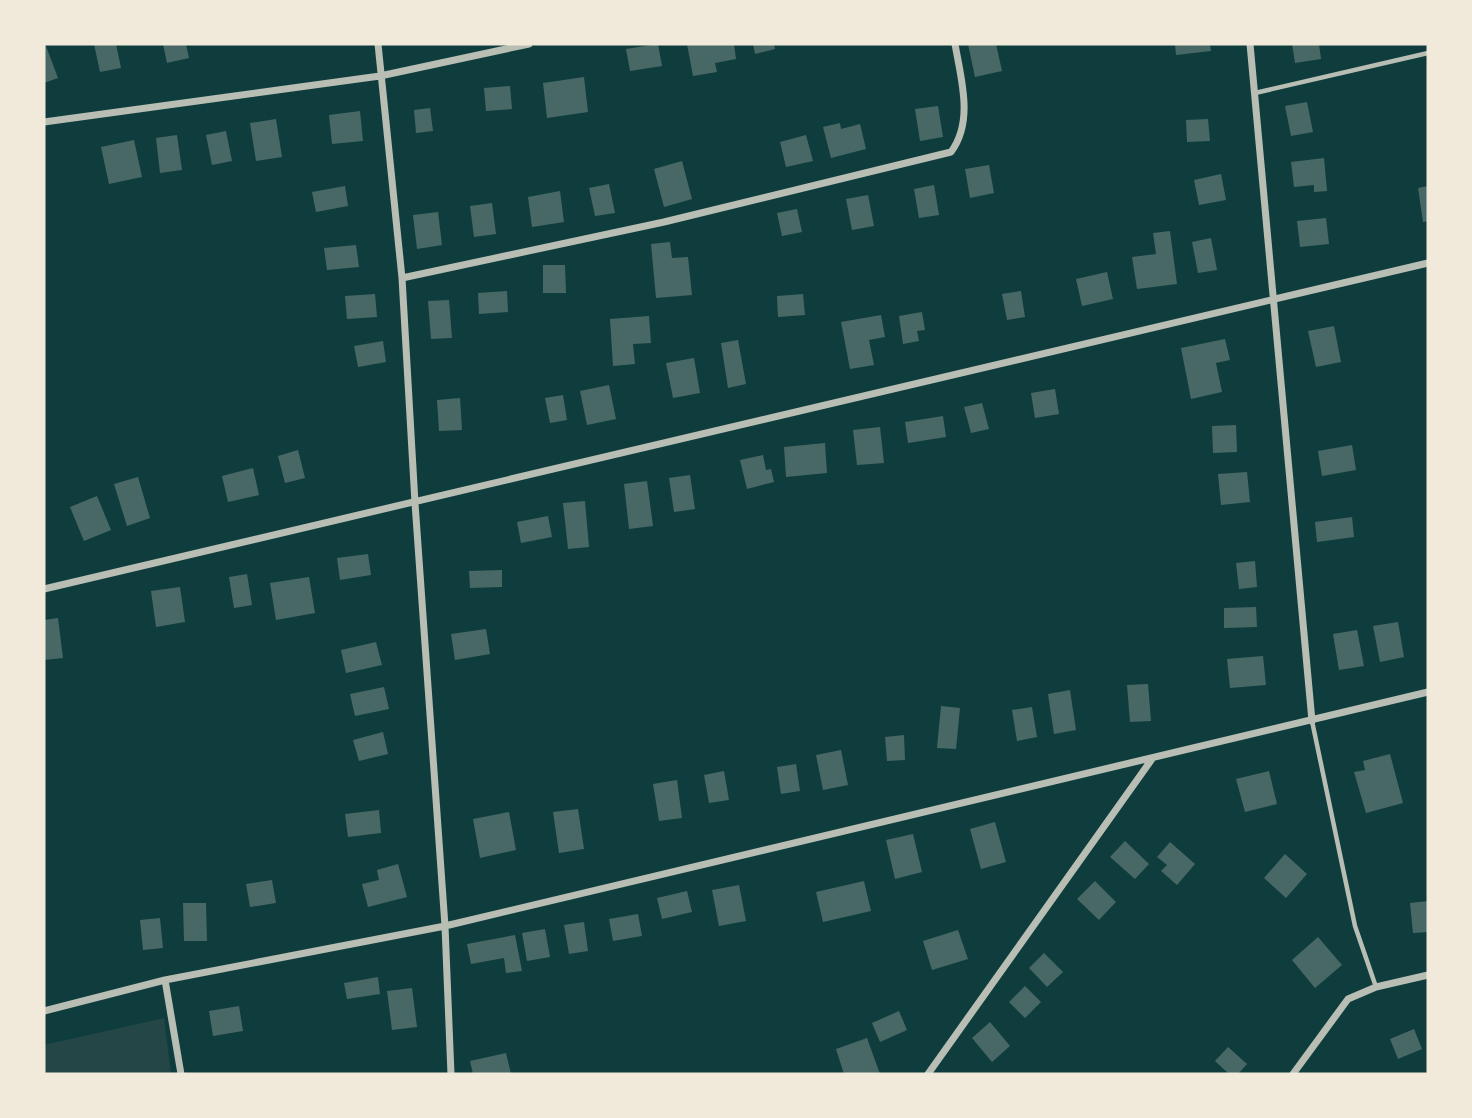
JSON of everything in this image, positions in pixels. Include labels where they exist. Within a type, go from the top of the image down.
[{"type":"street","points":[[378,44],[402,278],[415,503],[446,926],[451,1074]]},
{"type":"street","points":[[44,122],[380,76],[529,44]]},
{"type":"street","points":[[402,278],[664,222],[951,152],[960,139],[965,119],[955,44]]},
{"type":"street","points":[[1250,44],[1312,721]]},
{"type":"street","points":[[44,589],[1428,263]]},
{"type":"street","points":[[44,1011],[165,980],[446,926],[1428,692]]},
{"type":"street","points":[[928,1074],[1153,758]]},
{"type":"street","points":[[1293,1074],[1348,999],[1376,986],[1428,975]]},
{"type":"street","points":[[165,980],[181,1074]]},
{"type":"lane","points":[[1255,93],[1428,53]]},
{"type":"lane","points":[[1312,721],[1355,926],[1376,986]]},
{"type":"shaded area","points":[[164,1018],[171,1074],[44,1074],[44,1045]]},
{"type":"building","points":[[94,44],[116,44],[121,68],[100,72]]},
{"type":"building","points":[[163,44],[186,44],[189,58],[167,63]]},
{"type":"building","points":[[658,44],[662,66],[630,71],[626,49]]},
{"type":"building","points":[[687,44],[734,44],[736,59],[715,63],[717,72],[693,76]]},
{"type":"building","points":[[753,44],[774,44],[775,49],[755,54]]},
{"type":"building","points":[[968,44],[996,44],[1002,71],[975,77]]},
{"type":"building","points":[[1175,44],[1210,44],[1211,51],[1176,55]]},
{"type":"building","points":[[1292,44],[1319,44],[1321,59],[1295,63]]},
{"type":"building","points":[[46,46],[58,78],[44,83],[44,47]]},
{"type":"building","points":[[584,77],[588,112],[547,118],[543,83]]},
{"type":"building","points":[[510,86],[512,109],[486,111],[484,88]]},
{"type":"building","points":[[1307,102],[1313,132],[1291,136],[1285,106]]},
{"type":"building","points":[[938,106],[943,137],[920,141],[915,109]]},
{"type":"building","points":[[430,108],[433,131],[416,133],[414,110]]},
{"type":"building","points":[[360,111],[363,141],[332,144],[329,115]]},
{"type":"building","points":[[276,119],[282,157],[256,161],[250,123]]},
{"type":"building","points":[[1208,119],[1210,141],[1187,142],[1186,120]]},
{"type":"building","points":[[840,123],[841,129],[860,124],[866,149],[831,158],[823,127]]},
{"type":"building","points":[[226,131],[232,161],[212,165],[206,135]]},
{"type":"building","points":[[177,135],[182,170],[160,173],[156,138]]},
{"type":"building","points":[[806,135],[813,161],[786,167],[780,142]]},
{"type":"building","points":[[134,140],[142,177],[109,184],[101,147]]},
{"type":"building","points":[[1324,158],[1327,191],[1314,192],[1314,185],[1294,187],[1291,162]]},
{"type":"building","points":[[682,161],[692,199],[664,207],[654,169]]},
{"type":"building","points":[[989,165],[994,193],[970,198],[965,169]]},
{"type":"building","points":[[1221,174],[1226,200],[1199,205],[1194,180]]},
{"type":"building","points":[[609,184],[615,213],[595,216],[589,188]]},
{"type":"building","points":[[934,185],[939,215],[919,218],[914,189]]},
{"type":"building","points":[[345,186],[348,206],[316,212],[312,192]]},
{"type":"building","points":[[1428,186],[1428,221],[1423,222],[1418,188]]},
{"type":"building","points":[[560,191],[564,222],[532,227],[528,197]]},
{"type":"building","points":[[868,195],[874,226],[852,230],[846,199]]},
{"type":"building","points":[[492,203],[496,234],[474,237],[470,206]]},
{"type":"building","points":[[797,209],[802,232],[782,236],[777,213]]},
{"type":"building","points":[[438,212],[442,245],[417,249],[413,215]]},
{"type":"building","points":[[1326,218],[1329,244],[1300,247],[1297,221]]},
{"type":"building","points":[[1170,231],[1177,284],[1137,289],[1132,257],[1156,254],[1153,233]]},
{"type":"building","points":[[1211,238],[1217,270],[1198,273],[1192,242]]},
{"type":"building","points":[[670,242],[672,258],[688,257],[692,295],[656,298],[651,244]]},
{"type":"building","points":[[356,245],[359,267],[327,270],[324,248]]},
{"type":"building","points":[[543,265],[565,265],[566,293],[543,293]]},
{"type":"building","points":[[1107,272],[1113,299],[1082,306],[1076,279]]},
{"type":"building","points":[[507,291],[508,312],[479,314],[478,293]]},
{"type":"building","points":[[1021,291],[1025,317],[1007,320],[1002,294]]},
{"type":"building","points":[[375,294],[377,317],[347,319],[345,296]]},
{"type":"building","points":[[803,294],[805,315],[778,317],[777,296]]},
{"type":"building","points":[[449,300],[452,338],[431,339],[428,301]]},
{"type":"building","points":[[922,312],[925,330],[917,331],[919,341],[903,344],[899,316]]},
{"type":"building","points":[[881,315],[885,337],[869,340],[874,365],[850,369],[841,322]]},
{"type":"building","points":[[649,316],[651,343],[633,344],[635,364],[613,366],[610,319]]},
{"type":"building","points":[[1334,326],[1341,362],[1316,367],[1308,331]]},
{"type":"building","points":[[1225,339],[1230,360],[1216,363],[1222,392],[1191,399],[1181,348]]},
{"type":"building","points":[[738,340],[746,384],[728,388],[721,343]]},
{"type":"building","points":[[383,341],[386,362],[358,367],[354,346]]},
{"type":"building","points":[[694,358],[700,393],[673,398],[666,363]]},
{"type":"building","points":[[609,385],[616,419],[587,425],[580,391]]},
{"type":"building","points":[[1055,389],[1059,414],[1035,418],[1031,393]]},
{"type":"building","points":[[563,395],[567,420],[550,423],[545,398]]},
{"type":"building","points":[[460,398],[462,430],[439,431],[437,400]]},
{"type":"building","points":[[982,403],[989,429],[971,433],[964,407]]},
{"type":"building","points":[[943,416],[946,437],[908,443],[905,422]]},
{"type":"building","points":[[1236,425],[1237,452],[1213,453],[1212,426]]},
{"type":"building","points":[[880,427],[884,463],[857,465],[853,430]]},
{"type":"building","points":[[825,443],[827,473],[786,477],[784,447]]},
{"type":"building","points":[[1352,445],[1356,470],[1322,476],[1318,451]]},
{"type":"building","points":[[298,450],[305,478],[285,483],[278,456]]},
{"type":"building","points":[[763,455],[766,470],[771,469],[774,482],[747,489],[740,460]]},
{"type":"building","points":[[253,468],[259,495],[228,502],[222,476]]},
{"type":"building","points":[[1247,472],[1250,502],[1221,505],[1218,474]]},
{"type":"building","points":[[690,475],[695,509],[674,512],[669,478]]},
{"type":"building","points":[[138,477],[150,518],[127,526],[114,484]]},
{"type":"building","points":[[647,481],[653,526],[629,529],[624,484]]},
{"type":"building","points":[[97,496],[111,530],[84,541],[70,507]]},
{"type":"building","points":[[585,501],[589,547],[568,549],[563,503]]},
{"type":"building","points":[[548,516],[552,537],[521,543],[517,522]]},
{"type":"building","points":[[1352,517],[1354,537],[1317,542],[1315,522]]},
{"type":"building","points":[[368,554],[371,575],[340,580],[337,558]]},
{"type":"building","points":[[1255,561],[1257,587],[1239,589],[1236,563]]},
{"type":"building","points":[[502,570],[502,587],[470,588],[469,571]]},
{"type":"building","points":[[247,574],[252,605],[234,608],[229,577]]},
{"type":"building","points":[[309,577],[315,613],[276,620],[270,583]]},
{"type":"building","points":[[180,587],[185,622],[156,627],[151,591]]},
{"type":"building","points":[[1256,607],[1257,627],[1224,628],[1224,608]]},
{"type":"building","points":[[58,618],[63,658],[44,660],[44,620]]},
{"type":"building","points":[[1398,622],[1404,657],[1380,662],[1373,626]]},
{"type":"building","points":[[486,629],[490,654],[455,660],[451,634]]},
{"type":"building","points":[[1357,630],[1364,666],[1339,670],[1333,634]]},
{"type":"building","points":[[376,642],[382,665],[346,673],[341,650]]},
{"type":"building","points":[[1263,656],[1266,685],[1230,688],[1227,659]]},
{"type":"building","points":[[1148,684],[1151,721],[1130,722],[1127,685]]},
{"type":"building","points":[[384,687],[389,709],[355,716],[350,694]]},
{"type":"building","points":[[1070,690],[1076,730],[1054,734],[1048,694]]},
{"type":"building","points":[[941,706],[960,708],[956,749],[937,748]]},
{"type":"building","points":[[1032,707],[1037,737],[1017,741],[1012,710]]},
{"type":"building","points":[[383,732],[388,754],[359,761],[353,740]]},
{"type":"building","points":[[904,735],[905,760],[887,761],[885,737]]},
{"type":"building","points":[[841,750],[848,785],[823,790],[816,755]]},
{"type":"building","points":[[1390,754],[1403,803],[1366,813],[1354,772],[1365,770],[1363,761]]},
{"type":"building","points":[[796,764],[800,791],[781,794],[777,767]]},
{"type":"building","points":[[724,771],[729,800],[709,803],[704,775]]},
{"type":"building","points":[[1269,771],[1277,804],[1245,812],[1236,779]]},
{"type":"building","points":[[677,780],[682,818],[659,821],[653,784]]},
{"type":"building","points":[[578,809],[584,849],[559,853],[553,812]]},
{"type":"building","points":[[379,810],[381,833],[348,837],[345,814]]},
{"type":"building","points":[[509,812],[516,850],[480,858],[473,819]]},
{"type":"building","points":[[995,822],[1006,862],[981,869],[970,829]]},
{"type":"building","points":[[913,834],[922,872],[895,879],[886,840]]},
{"type":"building","points":[[1125,841],[1149,864],[1135,879],[1110,857]]},
{"type":"building","points":[[1170,842],[1195,864],[1177,885],[1161,871],[1167,865],[1157,857]]},
{"type":"building","points":[[1285,854],[1307,874],[1286,898],[1264,878]]},
{"type":"building","points":[[398,864],[407,897],[368,907],[362,884],[379,880],[377,870]]},
{"type":"building","points":[[272,880],[276,903],[250,907],[246,884]]},
{"type":"building","points":[[864,881],[871,911],[823,922],[816,892]]},
{"type":"building","points":[[1095,881],[1116,902],[1099,920],[1077,899]]},
{"type":"building","points":[[739,885],[746,921],[719,926],[712,890]]},
{"type":"building","points":[[687,891],[692,912],[662,919],[657,898]]},
{"type":"building","points":[[1428,901],[1428,932],[1413,933],[1410,903]]},
{"type":"building","points":[[183,903],[206,903],[207,941],[184,941]]},
{"type":"building","points":[[638,914],[642,936],[613,941],[609,919]]},
{"type":"building","points":[[160,918],[163,948],[143,950],[140,920]]},
{"type":"building","points":[[584,922],[588,951],[569,954],[564,925]]},
{"type":"building","points":[[545,929],[550,957],[527,961],[522,933]]},
{"type":"building","points":[[958,930],[968,959],[932,970],[923,941]]},
{"type":"building","points":[[515,935],[522,971],[506,973],[504,958],[471,964],[467,944]]},
{"type":"building","points":[[1318,937],[1342,965],[1315,988],[1292,960]]},
{"type":"building","points":[[1044,953],[1063,972],[1047,987],[1029,968]]},
{"type":"building","points":[[378,977],[380,994],[347,999],[344,983]]},
{"type":"building","points":[[1025,986],[1041,1002],[1025,1018],[1009,1002]]},
{"type":"building","points":[[412,988],[417,1027],[392,1030],[387,991]]},
{"type":"building","points":[[239,1006],[243,1031],[213,1036],[209,1011]]},
{"type":"building","points":[[899,1011],[907,1030],[880,1042],[872,1023]]},
{"type":"building","points":[[990,1022],[1010,1046],[992,1062],[972,1038]]},
{"type":"building","points":[[1414,1029],[1422,1049],[1398,1059],[1390,1039]]},
{"type":"building","points":[[867,1038],[880,1074],[844,1074],[836,1049]]},
{"type":"building","points":[[1228,1047],[1247,1064],[1238,1074],[1229,1074],[1215,1061]]},
{"type":"building","points":[[506,1053],[511,1074],[473,1074],[470,1061]]}]
